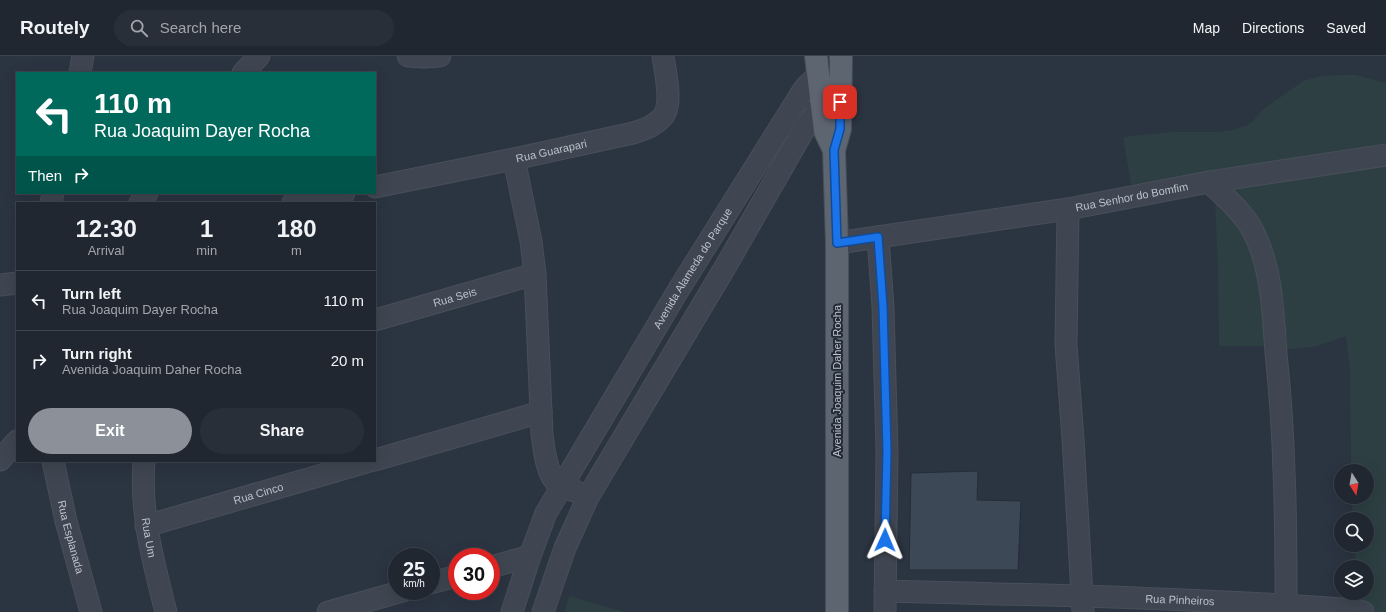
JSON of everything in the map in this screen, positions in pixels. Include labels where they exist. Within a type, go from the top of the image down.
[{"type":"main road","points":[[831,104],[840,61]]},
{"type":"main road","points":[[817,66],[831,104]]},
{"type":"main road","name":"Avenida Joaquim Daher Rocha","points":[[831,104],[824,131],[834,150],[837,243],[837,612]]},
{"type":"street","points":[[80,72],[83,56]]},
{"type":"street","points":[[244,72],[259,56]]},
{"type":"street","points":[[408,56],[440,56]]},
{"type":"street","name":"Rua Guarapari","points":[[376,187],[514,159],[650,127],[665,113],[667,88],[663,56]]},
{"type":"street","name":"Avenida Alameda do Parque","points":[[512,612],[546,513],[679,289],[760,157],[811,80],[817,66],[840,61]]},
{"type":"street","points":[[543,612],[566,548],[588,497],[727,264],[806,126],[831,104]]},
{"type":"street","name":"Rua Senhor do Bomfim","points":[[837,243],[1068,209],[1209,182],[1386,155]]},
{"type":"street","points":[[514,159],[531,241],[535,274],[538,303],[542,434],[548,464],[553,479],[557,484],[588,497]]},
{"type":"street","points":[[1209,182],[1244,216],[1262,253],[1268,272],[1273,309],[1284,472],[1286,605]]},
{"type":"street","points":[[298,202],[339,194]]},
{"type":"street","points":[[1068,209],[1066,345],[1082,604]]},
{"type":"street","points":[[878,237],[883,307],[887,451],[885,612]]},
{"type":"street","name":"Rua Seis","points":[[376,320],[535,274]]},
{"type":"street","points":[[0,285],[16,283]]},
{"type":"street","points":[[376,460],[541,412]]},
{"type":"street","points":[[0,460],[16,442]]},
{"type":"street","name":"Rua Esplanada","points":[[53,462],[66,521],[91,612]]},
{"type":"street","name":"Rua Um","points":[[144,462],[142,478],[146,526],[151,555],[166,612]]},
{"type":"street","name":"Rua Cinco","points":[[146,526],[367,462]]},
{"type":"street","points":[[500,564],[530,556]]},
{"type":"street","name":"Rua Pinheiros","points":[[885,591],[1082,604],[1286,605],[1356,611]]},
{"type":"street","points":[[328,612],[388,595]]},
{"type":"shaded area","points":[[1356,75],[1386,83],[1386,612],[1358,612],[1357,600],[1374,600],[1374,560],[1356,560],[1355,552],[1374,552],[1374,512],[1353,512],[1352,504],[1374,504],[1374,464],[1351,464],[1350,371],[1346,336],[1318,346],[1283,350],[1265,346],[1219,346],[1218,266],[1214,179],[1132,190],[1123,138],[1174,132],[1217,132],[1246,126],[1253,121],[1261,111],[1303,81],[1322,76]]},
{"type":"shaded area","points":[[569,596],[625,612],[564,612]]},
{"type":"building","points":[[978,471],[977,500],[1021,501],[1018,570],[909,570],[911,473]]},
{"type":"route","points":[[840,102],[840,129],[834,150],[837,243],[878,237],[883,307],[887,451],[885,540]]}]
